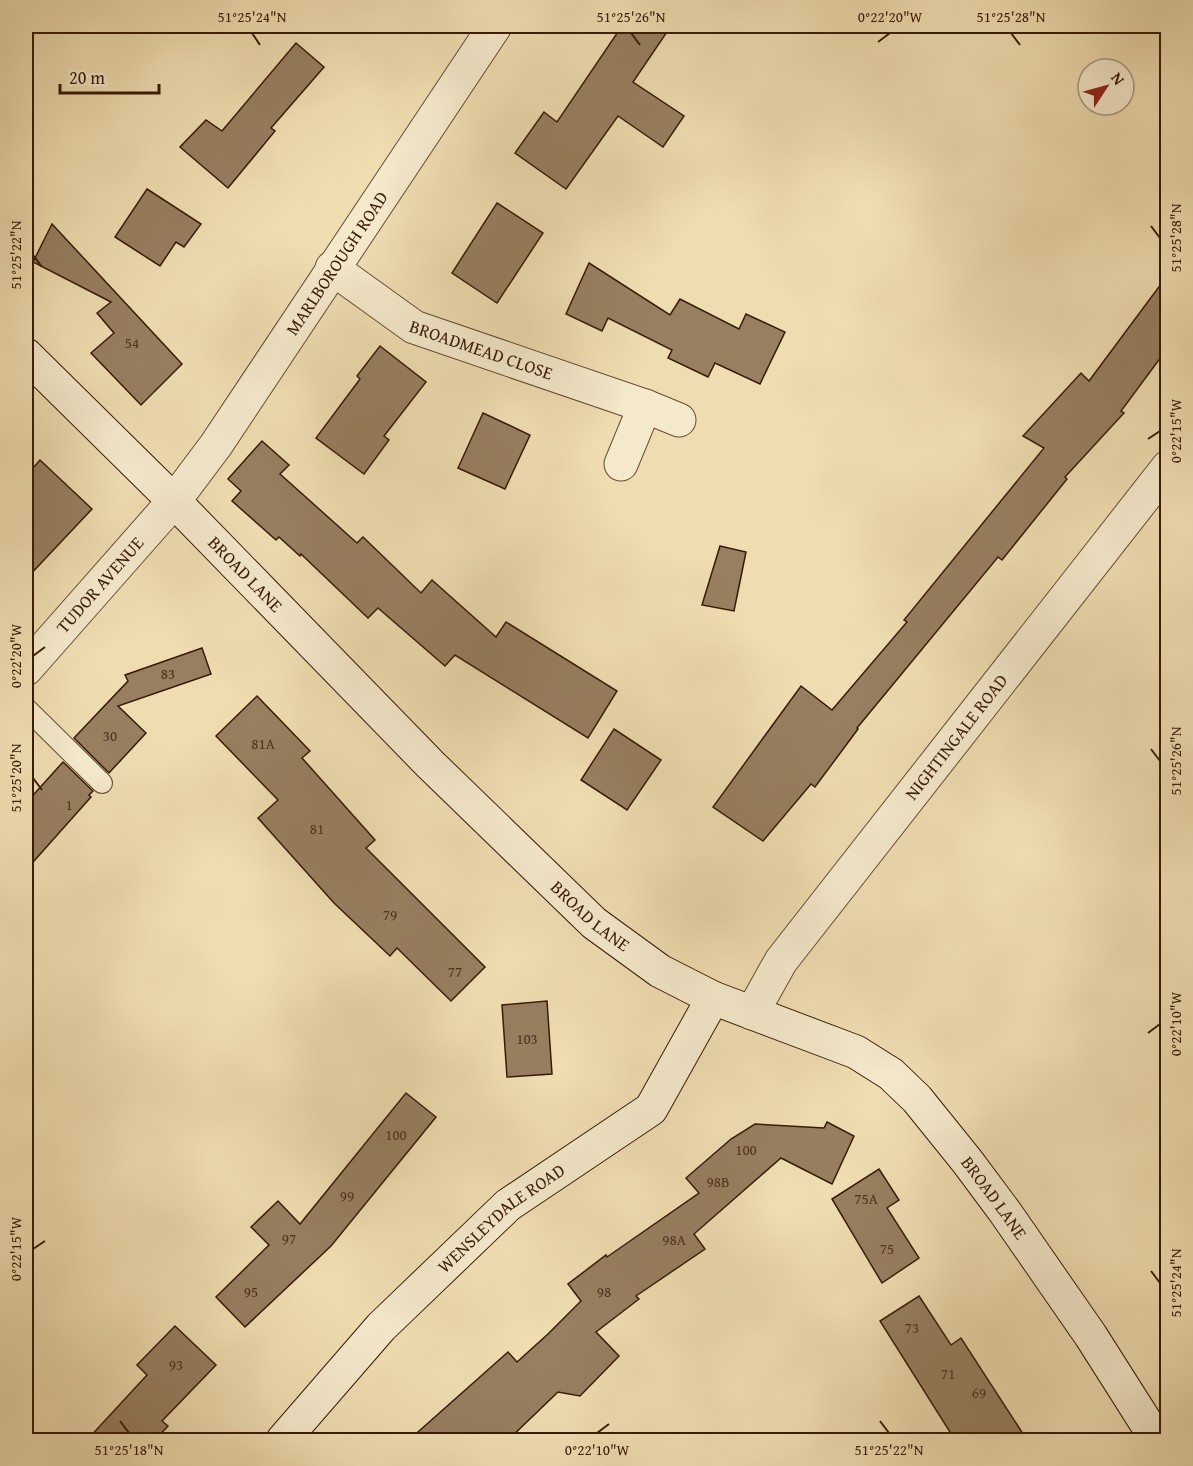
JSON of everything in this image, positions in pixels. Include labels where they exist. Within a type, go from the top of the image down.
[{"type":"street","name":"MARLBOROUGH ROAD","points":[[174,501],[250,395],[332,268],[495,26]]},
{"type":"street","name":"BROADMEAD CLOSE","points":[[332,268],[414,327],[645,406],[679,420]]},
{"type":"street","name":"BROAD LANE","points":[[26,355],[174,501],[430,764],[594,923],[660,971],[713,998],[856,1052],[891,1074],[916,1099],[968,1161],[1091,1336],[1157,1440]]},
{"type":"street","points":[[621,464],[645,406]]},
{"type":"street","name":"NIGHTINGALE ROAD","points":[[752,1013],[781,961],[1167,467]]},
{"type":"street","name":"TUDOR AVENUE","points":[[26,669],[174,501]]},
{"type":"street","name":"WENSLEYDALE ROAD","points":[[283,1440],[381,1327],[508,1205],[651,1109],[713,998]]},
{"type":"lane","points":[[26,708],[102,783]]},
{"type":"building","points":[[622,26],[671,26],[633,82],[684,116],[663,147],[618,116],[566,189],[515,153],[544,112],[557,122]]},
{"type":"building","points":[[296,43],[324,67],[271,128],[275,131],[228,188],[180,147],[206,120],[222,131]]},
{"type":"building","points":[[147,189],[201,224],[184,247],[176,242],[160,266],[115,237]]},
{"type":"building","points":[[497,203],[543,233],[497,303],[452,273]]},
{"type":"building","points":[[52,224],[182,364],[141,405],[91,353],[114,333],[97,313],[111,302],[33,262]]},
{"type":"building","points":[[589,263],[670,315],[680,299],[739,329],[746,314],[785,332],[760,384],[715,363],[708,377],[668,358],[672,350],[608,318],[602,331],[566,314]]},
{"type":"building","points":[[1167,276],[1167,349],[1121,411],[1124,413],[1065,477],[1067,479],[1002,560],[998,557],[857,728],[815,787],[811,784],[763,841],[713,807],[801,686],[832,710],[907,622],[904,620],[1044,448],[1023,436],[1081,373],[1089,381]]},
{"type":"building","points":[[380,346],[426,382],[384,436],[389,440],[364,474],[316,438],[360,379],[357,376]]},
{"type":"building","points":[[483,413],[530,435],[505,489],[458,468]]},
{"type":"building","points":[[262,441],[289,465],[280,474],[357,543],[363,537],[421,593],[432,580],[496,637],[506,622],[617,691],[588,738],[455,655],[445,666],[378,608],[368,618],[301,554],[300,556],[279,537],[276,540],[232,501],[241,491],[228,479]]},
{"type":"building","points":[[40,460],[92,509],[26,579],[26,476]]},
{"type":"building","points":[[720,546],[746,552],[734,611],[702,605]]},
{"type":"building","points":[[202,648],[211,674],[118,706],[146,733],[109,773],[74,738],[128,681],[125,675]]},
{"type":"building","points":[[257,696],[310,751],[302,758],[375,840],[366,848],[485,967],[451,1001],[397,948],[390,956],[334,903],[258,818],[278,800],[216,736]]},
{"type":"building","points":[[614,729],[661,760],[627,810],[581,780]]},
{"type":"building","points":[[63,762],[93,791],[89,795],[91,797],[26,870],[26,803]]},
{"type":"building","points":[[547,1001],[552,1074],[507,1077],[502,1005]]},
{"type":"building","points":[[406,1093],[436,1117],[331,1246],[245,1327],[216,1297],[269,1245],[251,1227],[278,1201],[300,1224]]},
{"type":"building","points":[[827,1122],[854,1136],[832,1184],[781,1158],[694,1234],[705,1249],[636,1296],[639,1299],[596,1332],[619,1356],[580,1396],[558,1392],[508,1440],[409,1440],[508,1352],[517,1362],[548,1334],[581,1301],[568,1284],[606,1255],[607,1257],[699,1193],[686,1178],[731,1139],[755,1124],[824,1128]]},
{"type":"building","points":[[879,1169],[899,1200],[887,1208],[919,1258],[882,1283],[832,1199]]},
{"type":"building","points":[[919,1296],[951,1345],[961,1338],[1027,1440],[955,1440],[880,1321]]},
{"type":"building","points":[[175,1326],[216,1365],[162,1421],[168,1426],[155,1440],[87,1440],[147,1375],[137,1365]]}]
